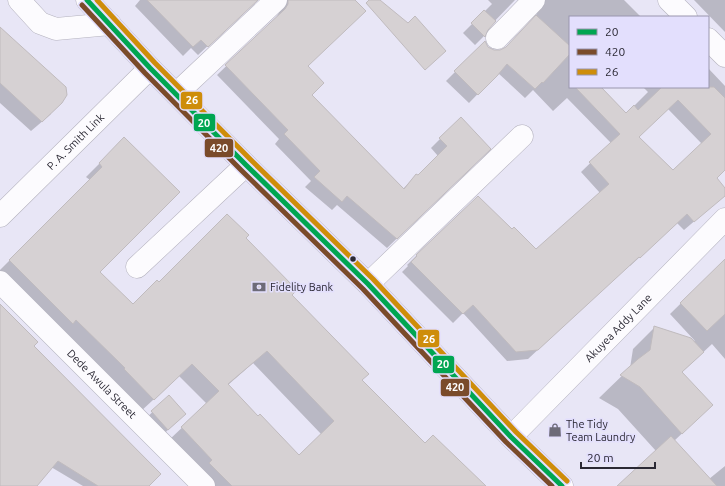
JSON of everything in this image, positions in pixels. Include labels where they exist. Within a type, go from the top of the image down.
[{"type":"street","points":[[18,0],[40,23],[56,29],[110,24]]},
{"type":"street","points":[[87,0],[150,68],[246,165],[368,284],[511,437],[562,486]]},
{"type":"street","points":[[176,94],[276,0]]},
{"type":"street","points":[[498,38],[534,0]]},
{"type":"street","points":[[669,0],[685,16]]},
{"type":"street","points":[[709,40],[725,56]]},
{"type":"street","name":"P. A. Smith Link","points":[[0,216],[150,68]]},
{"type":"street","points":[[368,284],[522,136]]},
{"type":"street","points":[[137,267],[246,165]]},
{"type":"street","name":"Akuyea Addy Lane","points":[[511,437],[725,219]]},
{"type":"street","name":"Dede Awula Street","points":[[0,282],[204,486]]},
{"type":"building","points":[[147,0],[258,0],[208,47],[201,40],[193,47]]},
{"type":"building","points":[[288,0],[355,0],[366,11],[308,66],[324,83],[312,95],[404,189],[416,174],[418,175],[447,146],[439,138],[461,117],[491,149],[397,239],[347,196],[342,202],[314,177],[320,171],[284,134],[288,130],[225,65],[285,9],[288,4]]},
{"type":"building","points":[[369,0],[380,0],[408,23],[415,16],[446,51],[425,70],[366,3]]},
{"type":"building","points":[[484,10],[496,21],[488,30],[485,37],[471,23]]},
{"type":"building","points":[[536,15],[569,45],[569,55],[543,83],[542,82],[535,89],[507,64],[478,95],[454,71],[485,41],[488,47],[494,50],[500,50],[506,47]]},
{"type":"building","points":[[0,27],[66,87],[67,95],[62,103],[42,122],[0,83]]},
{"type":"building","points":[[714,87],[725,98],[725,170],[717,178],[725,188],[725,196],[694,222],[687,214],[538,350],[516,352],[473,305],[463,314],[411,262],[417,256],[416,255],[478,196],[512,229],[514,227],[536,249],[609,184],[589,162],[620,134],[576,88],[602,88],[626,113],[634,105],[638,110],[661,88]],"holes":[[[678,100],[711,134],[673,170],[639,137]]]},
{"type":"building","points":[[124,137],[180,192],[100,272],[133,304],[157,280],[159,282],[227,214],[249,235],[246,238],[297,290],[292,295],[369,374],[362,380],[425,443],[433,435],[486,486],[232,486],[209,463],[212,460],[181,427],[219,391],[192,364],[154,400],[124,369],[125,368],[76,320],[73,324],[9,260],[102,167],[99,163]],"holes":[[[267,351],[334,421],[299,455],[260,414],[258,416],[228,384]]]},
{"type":"building","points":[[725,259],[725,314],[707,331],[680,303]]},
{"type":"building","points":[[0,304],[38,342],[34,346],[161,474],[149,486],[98,486],[58,461],[37,486],[0,486]]},
{"type":"building","points":[[654,326],[691,338],[704,352],[682,372],[713,405],[682,434],[640,387],[620,375],[650,350]]},
{"type":"building","points":[[169,395],[186,414],[168,430],[151,411]]},
{"type":"building","points":[[671,436],[717,486],[617,486]]},
{"type":"transit line","name":"20","points":[[87,0],[150,68],[246,165],[368,284],[511,437],[562,486]]},
{"type":"transit line","name":"26","points":[[97,0],[155,63],[251,160],[373,279],[516,432],[567,481]]},
{"type":"transit line","name":"420","points":[[82,5],[145,73],[241,170],[363,289],[506,442],[552,486]]},
{"type":"place","name":"Fidelity Bank","points":[[259,287]]},
{"type":"place","name":"The Tidy Team Laundry","points":[[555,430]]}]
